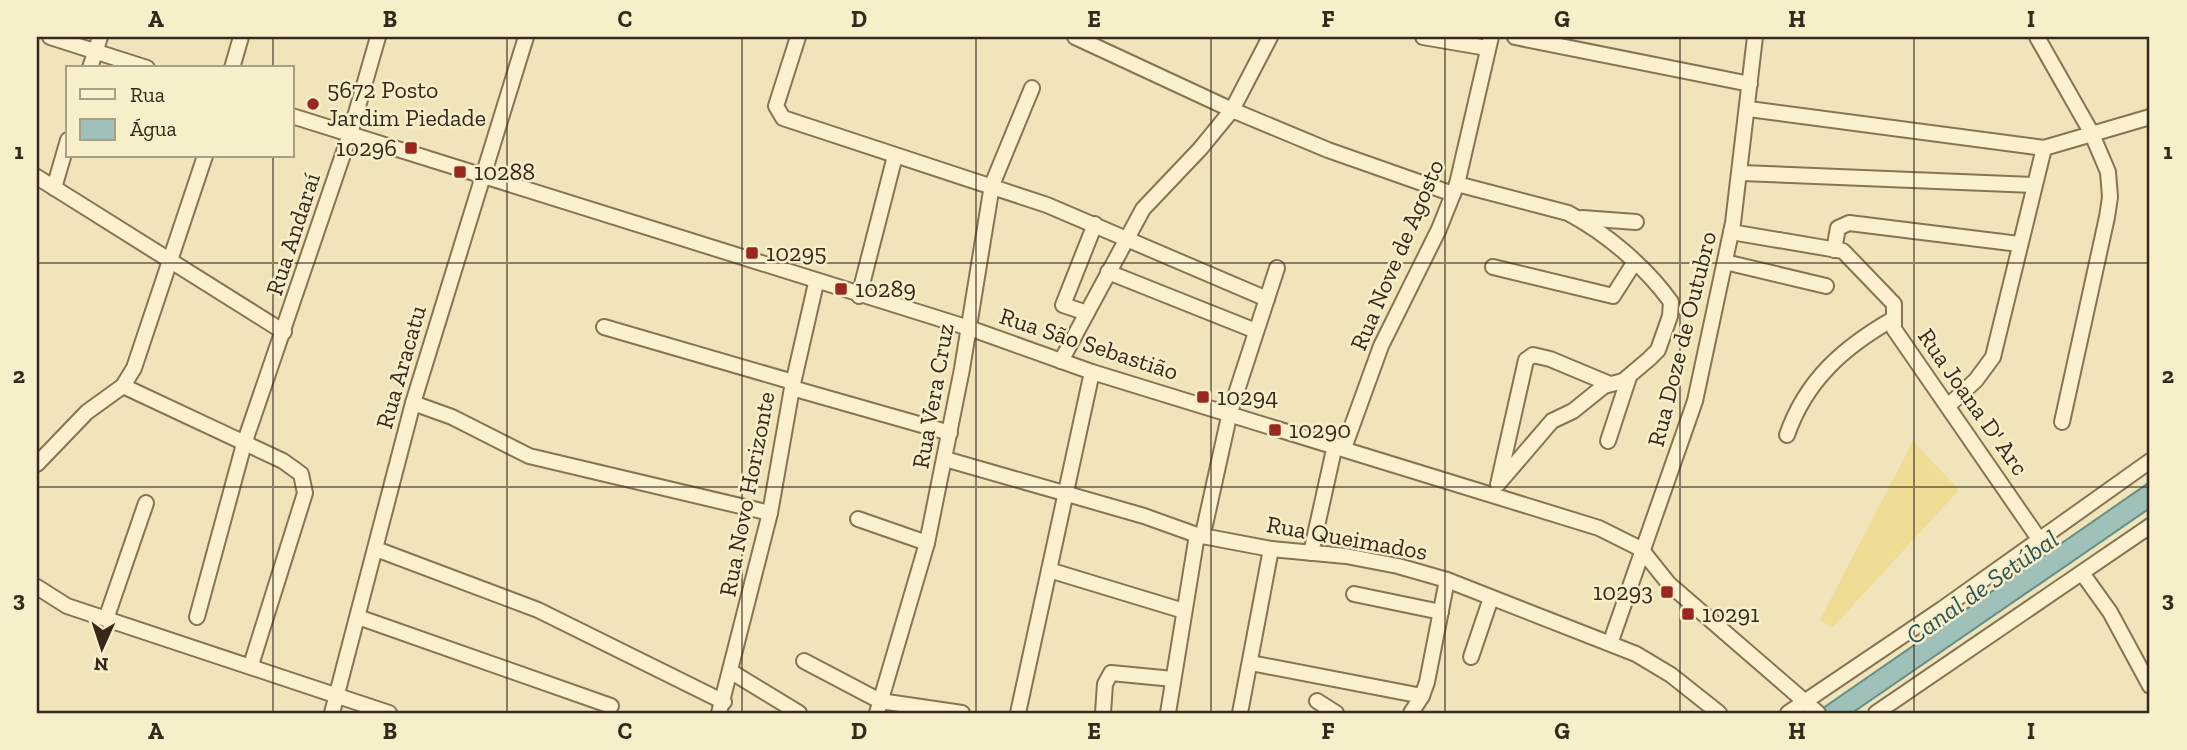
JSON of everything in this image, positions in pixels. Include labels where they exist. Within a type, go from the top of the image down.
[{"type":"street","points":[[50,37],[98,44],[143,66]]},
{"type":"street","points":[[233,66],[242,37]]},
{"type":"street","name":"Rua Andaraí","points":[[197,617],[244,444],[350,134],[378,37]]},
{"type":"street","name":"Rua Aracatu","points":[[331,713],[413,403],[526,37]]},
{"type":"street","points":[[798,37],[777,100],[776,112],[801,126],[992,185],[1095,224],[1267,299]]},
{"type":"street","points":[[1075,37],[1231,110],[1328,150],[1455,189],[1577,218],[1636,222]]},
{"type":"street","points":[[1061,361],[1143,209],[1200,149],[1231,110],[1270,37]]},
{"type":"street","points":[[1423,37],[1489,43]]},
{"type":"street","points":[[1515,37],[1750,84]]},
{"type":"street","name":"Rua Doze de Outubro","points":[[1611,641],[1641,549],[1689,423],[1731,232],[1749,109],[1755,37]]},
{"type":"street","points":[[2037,37],[2091,132],[2108,172],[2110,197],[2062,422]]},
{"type":"street","name":"Rua Nove de Agosto","points":[[1311,554],[1340,446],[1381,346],[1455,189],[1489,43]]},
{"type":"street","points":[[91,66],[98,44]]},
{"type":"street","name":"Rua Vera Cruz","points":[[878,707],[927,543],[950,433],[992,185],[1032,88]]},
{"type":"street","points":[[1749,109],[2002,145],[2044,148],[2091,132],[2150,117]]},
{"type":"street","name":"Rua São Sebastião","points":[[294,117],[816,283],[969,328],[1092,372],[1340,446],[1497,489],[1600,528],[1641,549],[1669,584],[1813,708]]},
{"type":"street","points":[[54,188],[66,147]]},
{"type":"street","points":[[1949,405],[1976,380],[1993,357],[2044,148]]},
{"type":"street","points":[[859,296],[895,156]]},
{"type":"street","points":[[37,464],[87,412],[123,386],[139,356],[204,158]]},
{"type":"street","points":[[1741,173],[2034,185]]},
{"type":"street","points":[[37,177],[284,332]]},
{"type":"street","points":[[1497,489],[1552,421],[1573,411],[1610,384],[1629,377],[1658,350],[1670,316],[1671,302],[1634,263],[1597,229],[1577,218]]},
{"type":"street","points":[[1834,250],[1838,228],[1849,223],[2019,244]]},
{"type":"street","points":[[1087,313],[1063,304],[1095,224]]},
{"type":"street","name":"Rua Joana D' Arc","points":[[1731,232],[1834,250],[1850,256],[1894,304],[1895,329],[2039,539]]},
{"type":"street","points":[[1725,262],[1826,286]]},
{"type":"street","points":[[1493,267],[1613,296],[1634,263]]},
{"type":"street","points":[[1168,713],[1184,611],[1200,534],[1230,412],[1277,268]]},
{"type":"street","points":[[1108,272],[1256,331]]},
{"type":"street","name":"Rua Novo Horizonte","points":[[722,708],[769,513],[792,385],[816,283]]},
{"type":"street","points":[[1787,435],[1804,396],[1815,379],[1855,342],[1893,319]]},
{"type":"street","points":[[604,327],[950,433]]},
{"type":"street","points":[[1497,489],[1523,364],[1529,357],[1538,356],[1610,384]]},
{"type":"street","points":[[1018,713],[1092,372]]},
{"type":"street","points":[[1608,440],[1629,377]]},
{"type":"street","points":[[123,386],[295,468],[303,482],[305,493],[251,665]]},
{"type":"street","points":[[413,403],[452,417],[529,456],[769,513]]},
{"type":"street","name":"Rua Queimados","points":[[945,459],[1200,534],[1271,549],[1398,566],[1447,580],[1611,641],[1671,675],[1719,713]]},
{"type":"street","points":[[1788,713],[1813,708],[2039,539],[2150,461]]},
{"type":"street","points":[[106,620],[146,503]]},
{"type":"street","points":[[858,519],[927,543]]},
{"type":"street","points":[[1876,713],[2150,526]]},
{"type":"street","points":[[376,549],[538,610],[722,708]]},
{"type":"street","points":[[1240,713],[1271,549]]},
{"type":"street","points":[[1049,570],[1184,611]]},
{"type":"street","points":[[2082,573],[2110,612],[2150,686]]},
{"type":"street","points":[[1411,713],[1422,696],[1447,580]]},
{"type":"street","points":[[37,587],[67,606],[106,620],[251,665],[389,713]]},
{"type":"street","points":[[1354,594],[1441,612]]},
{"type":"street","points":[[1471,657],[1491,598]]},
{"type":"street","points":[[358,617],[611,706]]},
{"type":"street","points":[[804,661],[878,707],[962,713]]},
{"type":"street","points":[[1251,663],[1422,696]]},
{"type":"street","points":[[730,671],[799,713]]},
{"type":"street","points":[[1103,713],[1105,684],[1111,673],[1173,679]]},
{"type":"street","points":[[1317,701],[1336,713]]},
{"type":"sand","points":[[1913,441],[1959,490],[1832,628],[1820,620]]},
{"type":"water","points":[[2150,482],[2150,508],[1852,713],[1816,713]]},
{"type":"place","name":"5672 Posto Jardim Piedade","points":[[313,104]]},
{"type":"place","name":"10296","points":[[411,148]]},
{"type":"place","name":"10288","points":[[460,172]]},
{"type":"place","name":"10295","points":[[752,253]]},
{"type":"place","name":"10289","points":[[841,289]]},
{"type":"place","name":"10294","points":[[1203,397]]},
{"type":"place","name":"10290","points":[[1275,430]]},
{"type":"place","name":"10293","points":[[1667,592]]},
{"type":"place","name":"10291","points":[[1688,614]]},
{"type":"water label","name":"Canal de Setúbal","points":[[1982,587]]}]
